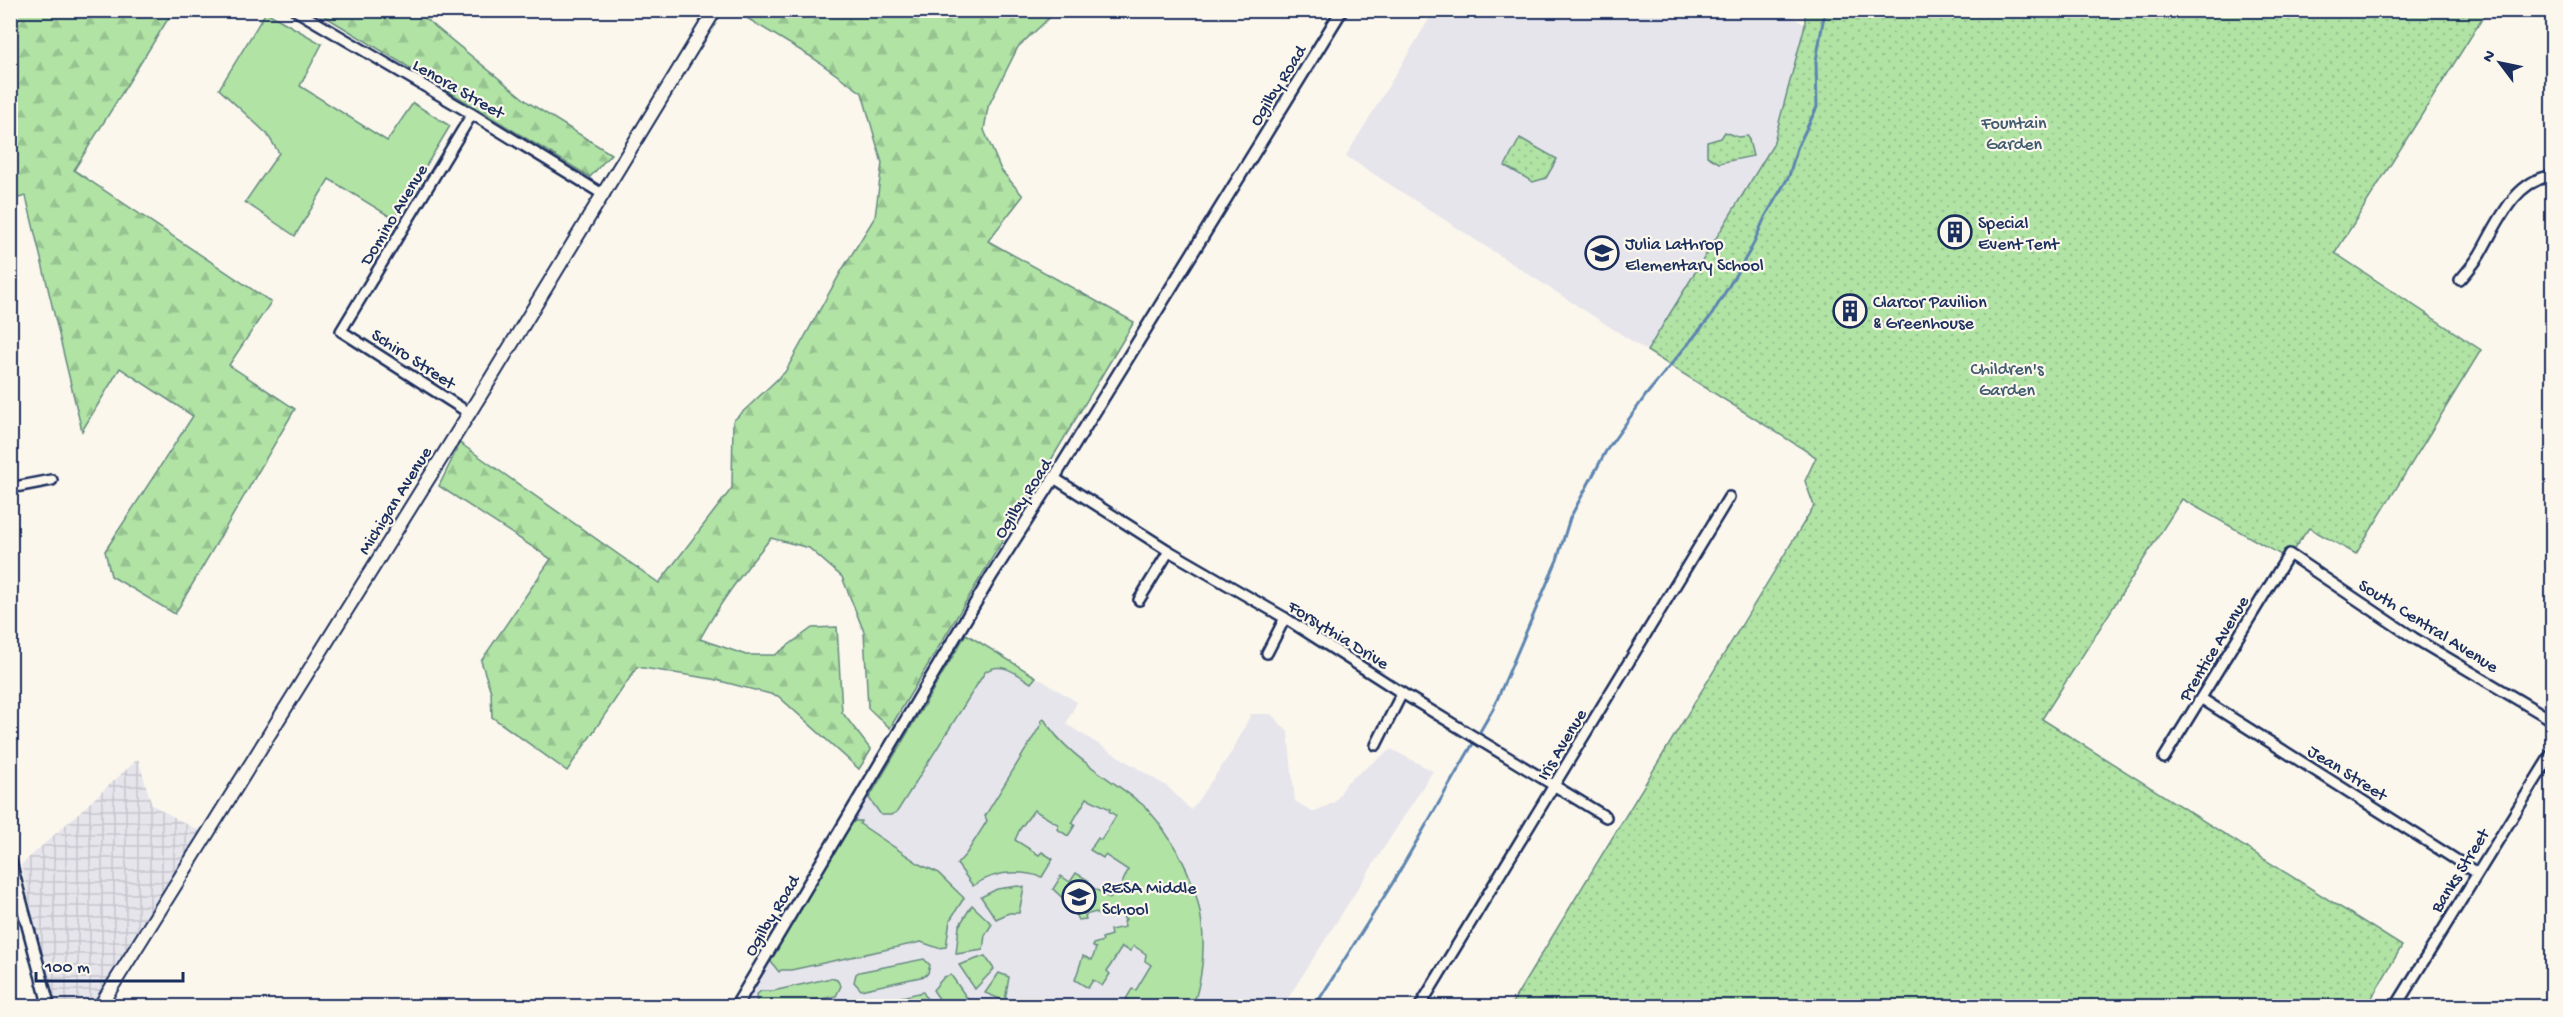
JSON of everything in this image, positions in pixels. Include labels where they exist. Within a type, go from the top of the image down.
[{"type":"main road","name":"Michigan Avenue","points":[[100,1006],[604,195],[715,10]]},
{"type":"street","name":"Lenora Street","points":[[295,10],[604,195]]},
{"type":"street","name":"Ogilby Road","points":[[736,1006],[992,575],[1342,10]]},
{"type":"street","name":"Domino Avenue","points":[[341,331],[472,114]]},
{"type":"street","points":[[2460,280],[2479,257],[2506,208],[2522,190],[2544,177],[2553,176]]},
{"type":"street","name":"Schiro Street","points":[[341,331],[469,413]]},
{"type":"street","name":"Forsythia Drive","points":[[1054,478],[1169,551],[1285,618],[1402,693],[1606,817]]},
{"type":"street","points":[[10,488],[52,480]]},
{"type":"street","name":"Iris Avenue","points":[[1420,1006],[1729,497]]},
{"type":"street","points":[[1139,600],[1169,551]]},
{"type":"street","name":"Prentice Avenue","points":[[2164,758],[2289,554]]},
{"type":"street","name":"South Central Avenue","points":[[2289,554],[2414,638],[2553,720]]},
{"type":"street","points":[[1267,653],[1285,618]]},
{"type":"street","points":[[1376,745],[1402,693]]},
{"type":"street","name":"Jean Street","points":[[2202,699],[2477,873]]},
{"type":"street","name":"Banks Street","points":[[2396,1006],[2553,753]]},
{"type":"street","points":[[10,860],[49,1006]]},
{"type":"shaded area","name":"Julia Lathrop Elementary School","points":[[1781,10],[1805,25],[1773,145],[1647,351],[1346,156],[1434,11]]},
{"type":"shaded area","name":"RESA Middle School","points":[[966,634],[1077,702],[1066,724],[1168,787],[1191,810],[1233,750],[1251,714],[1271,714],[1288,732],[1295,801],[1313,812],[1335,802],[1347,782],[1391,749],[1433,771],[1283,1006],[740,1006]]},
{"type":"shaded area","points":[[138,759],[152,805],[203,833],[94,1006],[54,1006],[21,865]]},
{"type":"green space","points":[[11,10],[173,11],[74,170],[271,302],[229,365],[295,409],[175,614],[111,576],[105,551],[193,416],[120,368],[82,431],[26,196],[11,200]]},
{"type":"green space","points":[[316,11],[416,11],[529,103],[611,154],[590,177]]},
{"type":"green space","points":[[727,11],[1057,11],[1018,47],[988,107],[984,130],[1001,170],[1023,196],[988,241],[1134,322],[890,728],[868,708],[864,632],[842,577],[809,548],[771,538],[742,574],[716,612],[700,639],[746,655],[775,655],[812,628],[837,627],[842,712],[871,750],[859,769],[778,696],[712,679],[637,667],[567,771],[492,717],[491,692],[481,661],[551,559],[439,486],[460,443],[659,583],[732,488],[733,421],[785,372],[842,270],[875,217],[882,163],[862,93],[813,58],[742,15]]},
{"type":"green space","points":[[1805,11],[2487,11],[2335,253],[2481,350],[2356,554],[2309,528],[2294,549],[2281,555],[2182,499],[2042,719],[2402,946],[2367,1006],[1510,1006],[1814,506],[1805,481],[1816,457],[1647,351],[1773,145],[1805,25]]},
{"type":"green space","points":[[266,12],[322,44],[300,86],[387,141],[413,103],[450,126],[394,219],[329,179],[295,236],[245,202],[279,153],[267,134],[219,89]]},
{"type":"green space","points":[[1725,132],[1738,137],[1748,136],[1753,156],[1719,163],[1707,156],[1707,142],[1721,138]]},
{"type":"green space","points":[[1520,138],[1557,159],[1546,178],[1533,182],[1505,166]]},
{"type":"green space","points":[[966,634],[1036,677],[1031,683],[1015,672],[1003,668],[997,667],[985,672],[897,812],[891,815],[881,815],[869,798]]},
{"type":"green space","points":[[1044,719],[1077,756],[1147,809],[1162,827],[1182,860],[1197,901],[1203,942],[1199,985],[1193,1006],[1146,1006],[1139,1003],[1137,1006],[1126,999],[1132,989],[1136,990],[1151,965],[1145,961],[1146,954],[1134,946],[1130,951],[1122,947],[1107,971],[1110,974],[1102,986],[1093,980],[1088,988],[1075,980],[1083,956],[1092,960],[1096,948],[1093,944],[1111,935],[1110,930],[1125,927],[1126,919],[1123,915],[1110,918],[1106,914],[1098,915],[1096,912],[1085,915],[1086,919],[1078,920],[1071,906],[1053,889],[1061,876],[1070,882],[1076,873],[1088,880],[1087,884],[1110,898],[1116,889],[1119,890],[1128,870],[1105,855],[1103,858],[1090,850],[1098,838],[1101,840],[1116,816],[1109,811],[1110,809],[1087,798],[1072,823],[1075,825],[1068,836],[1057,829],[1059,825],[1034,810],[1015,840],[1039,855],[1042,852],[1053,859],[1042,877],[1024,873],[1006,873],[989,877],[973,886],[957,864],[987,821],[985,816]]},
{"type":"green space","points":[[853,821],[861,821],[860,824],[921,865],[937,872],[964,898],[950,920],[946,947],[938,948],[921,942],[779,972],[771,962],[773,953]]},
{"type":"green space","points":[[1024,887],[1019,913],[1009,913],[996,919],[981,897],[997,889]]},
{"type":"green space","points":[[972,905],[992,924],[985,935],[983,950],[956,954],[959,926]]},
{"type":"green space","points":[[985,956],[994,969],[975,989],[959,965]]},
{"type":"green space","points":[[924,959],[930,965],[925,976],[861,990],[854,982],[859,972]]},
{"type":"green space","points":[[999,973],[1009,977],[1005,1001],[985,993]]},
{"type":"green space","points":[[951,975],[967,998],[959,1006],[944,1006],[933,990],[944,977]]},
{"type":"green space","points":[[831,978],[837,980],[841,986],[836,996],[786,1006],[761,1006],[757,1003],[756,995],[761,991],[773,991]]},
{"type":"green space","points":[[923,992],[931,1006],[862,1006]]},
{"type":"waterway","points":[[1315,1006],[1392,884],[1493,709],[1557,560],[1570,518],[1606,451],[1646,395],[1711,316],[1751,249],[1765,217],[1789,176],[1797,148],[1817,107],[1816,61],[1825,10]]},
{"type":"place","name":"Special Event Tent","points":[[1955,232]]},
{"type":"place","name":"Julia Lathrop Elementary School","points":[[1602,253]]},
{"type":"place","name":"Clarcor Pavilion & Greenhouse","points":[[1850,311]]},
{"type":"place","name":"RESA Middle School","points":[[1079,897]]},
{"type":"park label","name":"Fountain Garden","points":[[2014,132]]},
{"type":"park label","name":"Children's Garden","points":[[2007,378]]}]
